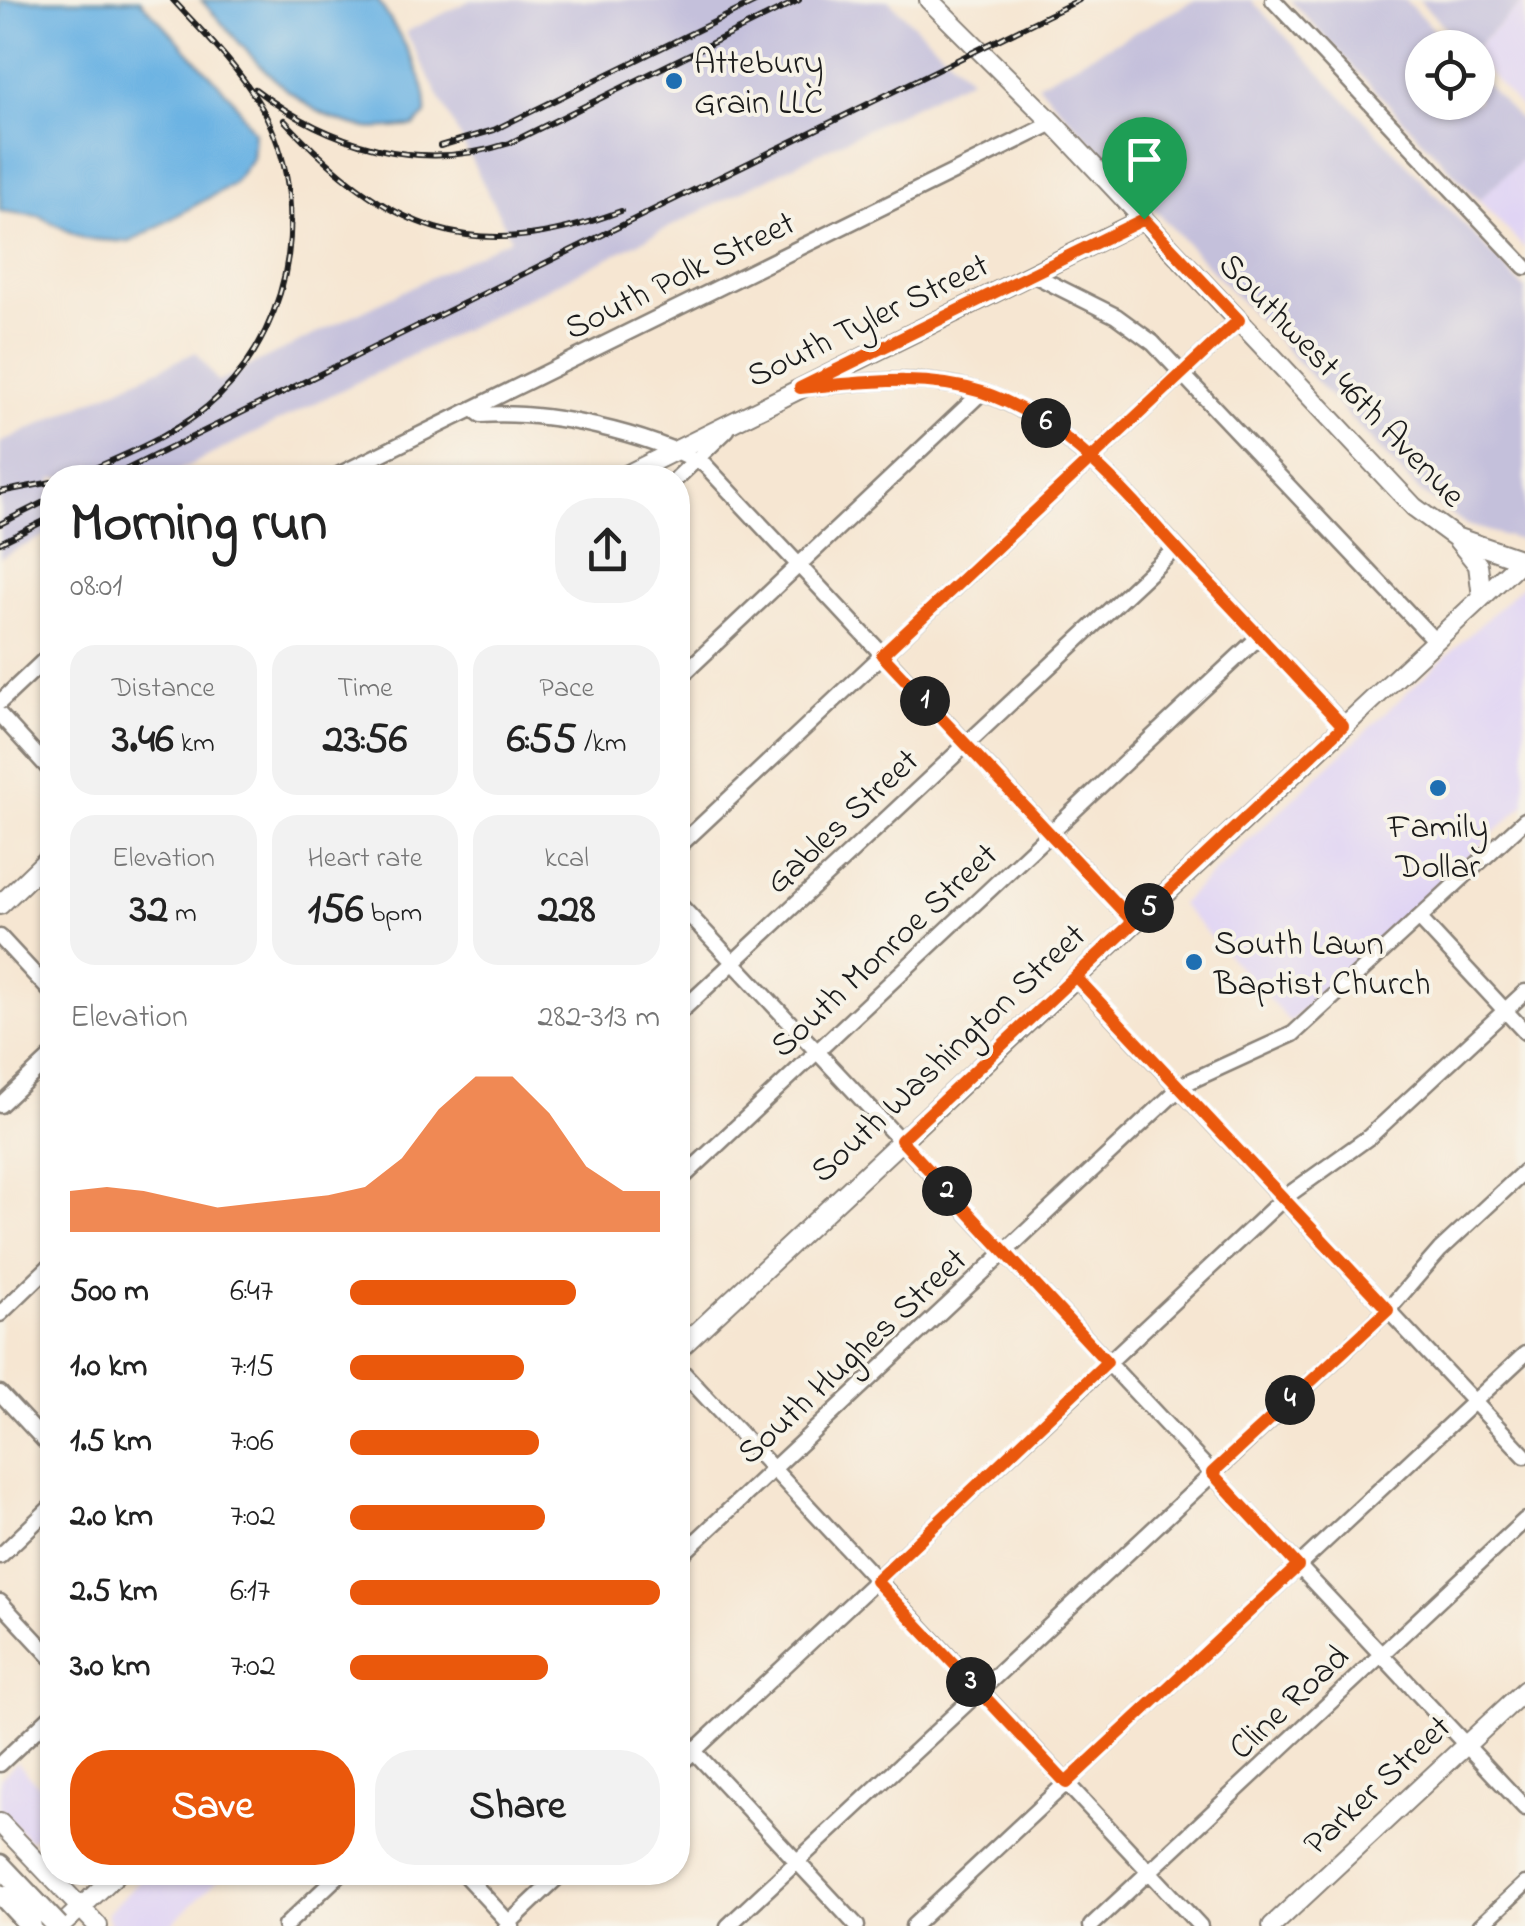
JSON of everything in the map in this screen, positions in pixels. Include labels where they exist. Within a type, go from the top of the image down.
[{"type":"highway","points":[[0,1865],[7,1891],[27,1926]]},
{"type":"highway","points":[[7,1891],[60,1926]]},
{"type":"main road","name":"Southwest 46th Avenue","points":[[929,0],[1053,123],[1414,507],[1456,538],[1524,559]]},
{"type":"main road","name":"South Tyler Street","points":[[646,465],[1144,219]]},
{"type":"main road","points":[[1456,538],[1478,566],[1482,597]]},
{"type":"main road","name":"South Washington Street","points":[[690,1339],[1524,559]]},
{"type":"main road","points":[[0,905],[40,867]]},
{"type":"main road","name":"Parker Street","points":[[1272,1926],[1525,1690]]},
{"type":"main road","points":[[0,1823],[40,1865]]},
{"type":"main road","points":[[27,1926],[51,1900],[53,1885]]},
{"type":"main road","points":[[59,1885],[98,1926]]},
{"type":"main road","points":[[60,1926],[105,1885]]},
{"type":"street","points":[[1273,0],[1525,266]]},
{"type":"street","name":"South Polk Street","points":[[358,465],[1053,123]]},
{"type":"street","points":[[1032,274],[1116,316],[1184,372],[1435,640]]},
{"type":"street","points":[[690,836],[1239,320]]},
{"type":"street","points":[[800,388],[918,380],[982,392],[1039,418],[1092,459],[1343,726]]},
{"type":"street","points":[[690,668],[982,392]]},
{"type":"street","points":[[472,409],[481,414],[553,418],[677,450],[695,460],[799,564],[1133,922]]},
{"type":"street","points":[[690,465],[739,419]]},
{"type":"street","name":"Gables Street","points":[[690,1002],[1176,548]]},
{"type":"street","name":"South Monroe Street","points":[[690,1171],[1260,636]]},
{"type":"street","points":[[0,702],[40,664]]},
{"type":"street","points":[[0,715],[40,759]]},
{"type":"street","name":"South Hughes Street","points":[[690,1547],[1180,1088],[1294,1034],[1525,820]]},
{"type":"street","points":[[690,916],[1525,1808]]},
{"type":"street","points":[[1419,918],[1525,1032]]},
{"type":"street","points":[[0,937],[40,981]]},
{"type":"street","points":[[1076,977],[1525,1456]]},
{"type":"street","points":[[690,1755],[1284,1198],[1369,1137],[1525,992]]},
{"type":"street","points":[[0,1105],[40,1067]]},
{"type":"street","points":[[728,1926],[1388,1310],[1432,1258],[1525,1171]]},
{"type":"street","points":[[0,1314],[40,1276]]},
{"type":"street","points":[[913,1926],[1525,1354]]},
{"type":"street","points":[[690,1381],[1200,1926]]},
{"type":"street","points":[[0,1393],[40,1431]]},
{"type":"street","points":[[0,1556],[40,1518]]},
{"type":"street","name":"Cline Road","points":[[1091,1926],[1525,1520]]},
{"type":"street","points":[[0,1602],[40,1645]]},
{"type":"street","points":[[0,1764],[40,1726]]},
{"type":"street","points":[[690,1747],[857,1926]]},
{"type":"street","points":[[1480,1926],[1525,1884]]},
{"type":"street","points":[[285,1926],[328,1885]]},
{"type":"street","points":[[474,1885],[509,1925],[550,1885]]},
{"type":"shaded area","points":[[471,0],[888,0],[970,78],[190,465],[40,465],[40,538],[0,558],[0,443],[196,352],[218,382],[511,238],[406,32]]},
{"type":"shaded area","points":[[1195,0],[1251,0],[1525,289],[1525,534],[1519,540],[1467,525],[1420,492],[1037,84]]},
{"type":"shaded area","points":[[1290,0],[1405,0],[1434,30],[1405,30],[1405,120],[1495,120],[1495,93],[1525,125],[1525,156],[1479,200]]},
{"type":"shaded area","points":[[1419,0],[1525,0],[1494,30],[1448,30]]},
{"type":"shaded area","points":[[1525,0],[1525,112],[1495,79],[1494,30]]},
{"type":"shaded area","points":[[1525,156],[1525,249],[1479,200]]},
{"type":"shaded area","points":[[1525,583],[1525,804],[1290,1022],[1180,904]]},
{"type":"shaded area","points":[[17,1762],[40,1787],[40,1831],[30,1841],[0,1809],[0,1778]]},
{"type":"shaded area","points":[[135,1885],[212,1885],[169,1926],[111,1926],[107,1913]]},
{"type":"water","points":[[0,0],[140,0],[231,97],[254,132],[252,159],[233,184],[130,242],[84,239],[39,216],[0,211]]},
{"type":"water","points":[[201,0],[378,0],[417,70],[426,115],[414,126],[373,129],[341,122],[317,111],[274,79]]},
{"type":"railway","points":[[101,465],[168,433],[219,396],[245,365],[265,331],[280,293],[288,254],[290,214],[286,175],[275,136],[239,73],[173,0]]},
{"type":"railway","points":[[440,146],[494,130],[759,0]]},
{"type":"railway","points":[[255,89],[314,126],[376,149],[442,155],[476,152],[510,143],[799,0]]},
{"type":"railway","points":[[135,465],[1079,0]]},
{"type":"railway","points":[[284,120],[360,189],[397,212],[436,228],[476,236],[520,236],[568,228],[621,211]]},
{"type":"railway","points":[[0,492],[40,484]]},
{"type":"railway","points":[[0,524],[40,504]]},
{"type":"railway","points":[[0,543],[40,523]]},
{"type":"place","name":"Attebury Grain LLC","points":[[674,81]]},
{"type":"place","name":"Family Dollar","points":[[1438,788]]},
{"type":"place","name":"South Lawn Baptist Church","points":[[1194,962]]},
{"type":"route","points":[[1144,219],[800,388],[918,380],[982,392],[1039,418],[1092,459],[1343,726],[1076,977],[1388,1310],[1212,1473],[1298,1566],[1066,1783],[876,1581],[1107,1362],[901,1140],[1133,922],[882,655],[1092,459],[1239,320],[1144,219]]}]
